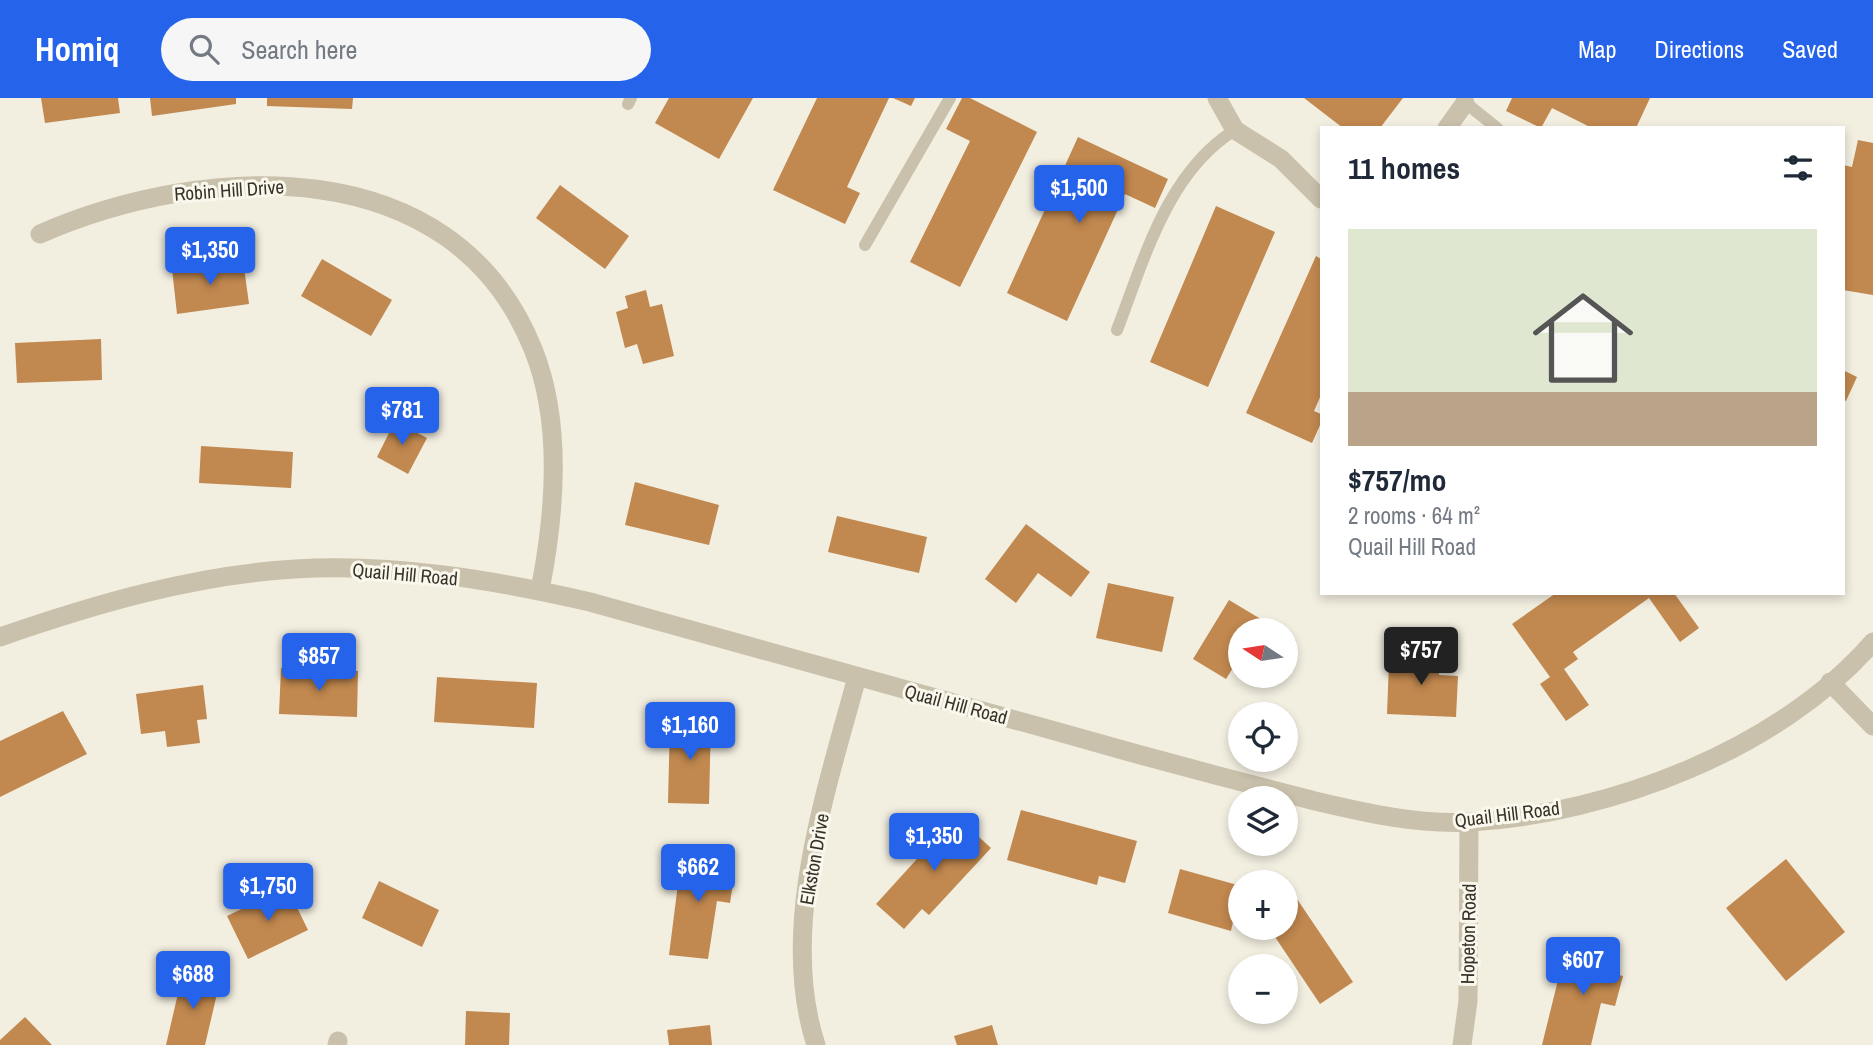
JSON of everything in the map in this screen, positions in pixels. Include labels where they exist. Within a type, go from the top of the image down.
[{"type":"street","points":[[1217,98],[1235,131],[1281,159],[1320,198]]},
{"type":"street","points":[[1448,126],[1463,100]]},
{"type":"street","name":"Robin Hill Drive","points":[[40,234],[132,201],[196,189],[297,185],[347,194],[397,209],[450,241],[485,272],[512,309],[533,349],[545,389],[553,489],[547,553],[540,590]]},
{"type":"street","name":"Quail Hill Road","points":[[0,637],[77,610],[157,591],[274,571],[333,568],[441,575],[540,590],[1253,786],[1367,813],[1422,821],[1469,822],[1532,815],[1651,786],[1720,754],[1786,715],[1830,682],[1873,642]]},
{"type":"street","name":"Elkston Drive","points":[[816,1045],[807,1017],[802,955],[806,900],[815,841],[858,677]]},
{"type":"street","points":[[1830,682],[1873,726]]},
{"type":"street","name":"Hopeton Road","points":[[1462,1045],[1468,1001],[1469,822]]},
{"type":"lane","points":[[865,245],[950,98]]},
{"type":"lane","points":[[1463,100],[1495,126]]},
{"type":"lane","points":[[1117,330],[1155,232],[1181,183],[1222,139],[1235,131]]},
{"type":"building","points":[[41,98],[118,98],[120,113],[45,123]]},
{"type":"building","points":[[150,98],[236,98],[236,104],[152,116]]},
{"type":"building","points":[[267,98],[353,98],[352,109],[267,106]]},
{"type":"building","points":[[669,98],[753,98],[719,159],[655,123]]},
{"type":"building","points":[[817,98],[889,98],[847,187],[860,193],[845,224],[773,190]]},
{"type":"building","points":[[893,98],[915,98],[911,106]]},
{"type":"building","points":[[962,98],[970,98],[1037,132],[960,287],[910,262],[970,141],[946,129]]},
{"type":"building","points":[[1304,98],[1403,98],[1382,126],[1340,126]]},
{"type":"building","points":[[1512,98],[1650,98],[1637,126],[1588,126],[1552,108],[1542,126],[1537,126],[1506,111]]},
{"type":"building","points":[[1078,137],[1168,179],[1155,208],[1125,194],[1067,321],[1007,293]]},
{"type":"building","points":[[1858,140],[1873,143],[1873,295],[1845,290],[1845,165],[1852,167]]},
{"type":"building","points":[[560,185],[629,236],[605,269],[536,218]]},
{"type":"building","points":[[1216,206],[1275,232],[1208,387],[1150,362]]},
{"type":"building","points":[[1316,256],[1320,258],[1320,397],[1314,411],[1320,414],[1320,425],[1312,443],[1246,413]]},
{"type":"building","points":[[322,259],[392,300],[371,336],[301,296]]},
{"type":"building","points":[[243,260],[249,304],[177,314],[172,269]]},
{"type":"building","points":[[646,290],[650,307],[662,304],[674,356],[643,364],[637,344],[625,348],[616,312],[628,308],[625,296]]},
{"type":"building","points":[[101,339],[102,380],[17,383],[15,343]]},
{"type":"building","points":[[1845,371],[1857,377],[1845,401]]},
{"type":"building","points":[[395,421],[427,438],[408,474],[377,457]]},
{"type":"building","points":[[201,446],[293,452],[291,488],[199,483]]},
{"type":"building","points":[[635,482],[719,505],[709,545],[625,525]]},
{"type":"building","points":[[837,516],[927,537],[919,573],[828,552]]},
{"type":"building","points":[[1026,524],[1090,572],[1071,597],[1038,573],[1016,603],[985,579]]},
{"type":"building","points":[[1108,583],[1174,597],[1162,652],[1096,638]]},
{"type":"building","points":[[1553,595],[1675,595],[1699,628],[1680,642],[1649,598],[1573,652],[1578,659],[1564,669],[1589,705],[1566,721],[1540,684],[1550,677],[1512,624]]},
{"type":"building","points":[[1229,600],[1259,618],[1228,618],[1226,679],[1193,659]]},
{"type":"building","points":[[1406,650],[1440,652],[1439,675],[1458,676],[1456,717],[1387,714],[1389,662],[1405,662]]},
{"type":"building","points":[[281,668],[358,671],[357,717],[279,714]]},
{"type":"building","points":[[437,677],[537,683],[534,728],[434,722]]},
{"type":"building","points":[[203,685],[207,719],[197,720],[200,743],[167,747],[165,731],[141,734],[136,694]]},
{"type":"building","points":[[63,711],[87,754],[0,797],[0,741]]},
{"type":"building","points":[[670,720],[711,720],[709,804],[668,803]]},
{"type":"building","points":[[1021,810],[1137,841],[1125,883],[1099,876],[1097,885],[1007,860]]},
{"type":"building","points":[[956,816],[991,848],[929,915],[922,909],[904,929],[876,904]]},
{"type":"building","points":[[682,852],[722,857],[720,875],[734,877],[730,903],[717,901],[708,959],[669,955]]},
{"type":"building","points":[[1786,859],[1845,932],[1786,981],[1726,908]]},
{"type":"building","points":[[1180,869],[1228,882],[1228,930],[1168,913]]},
{"type":"building","points":[[379,881],[439,910],[422,947],[362,918]]},
{"type":"building","points":[[287,887],[308,930],[248,959],[227,916]]},
{"type":"building","points":[[1298,900],[1353,982],[1320,1004],[1298,971],[1298,954],[1286,954],[1277,940],[1298,940]]},
{"type":"building","points":[[1583,940],[1617,948],[1611,973],[1623,976],[1615,1006],[1601,1003],[1591,1045],[1542,1045],[1559,976],[1573,979]]},
{"type":"building","points":[[183,972],[220,981],[205,1045],[166,1045]]},
{"type":"building","points":[[466,1011],[510,1013],[509,1045],[465,1045]]},
{"type":"building","points":[[25,1017],[52,1045],[0,1045],[0,1040]]},
{"type":"building","points":[[710,1025],[712,1045],[669,1045],[667,1030]]},
{"type":"building","points":[[992,1025],[998,1045],[957,1045],[954,1036]]}]
